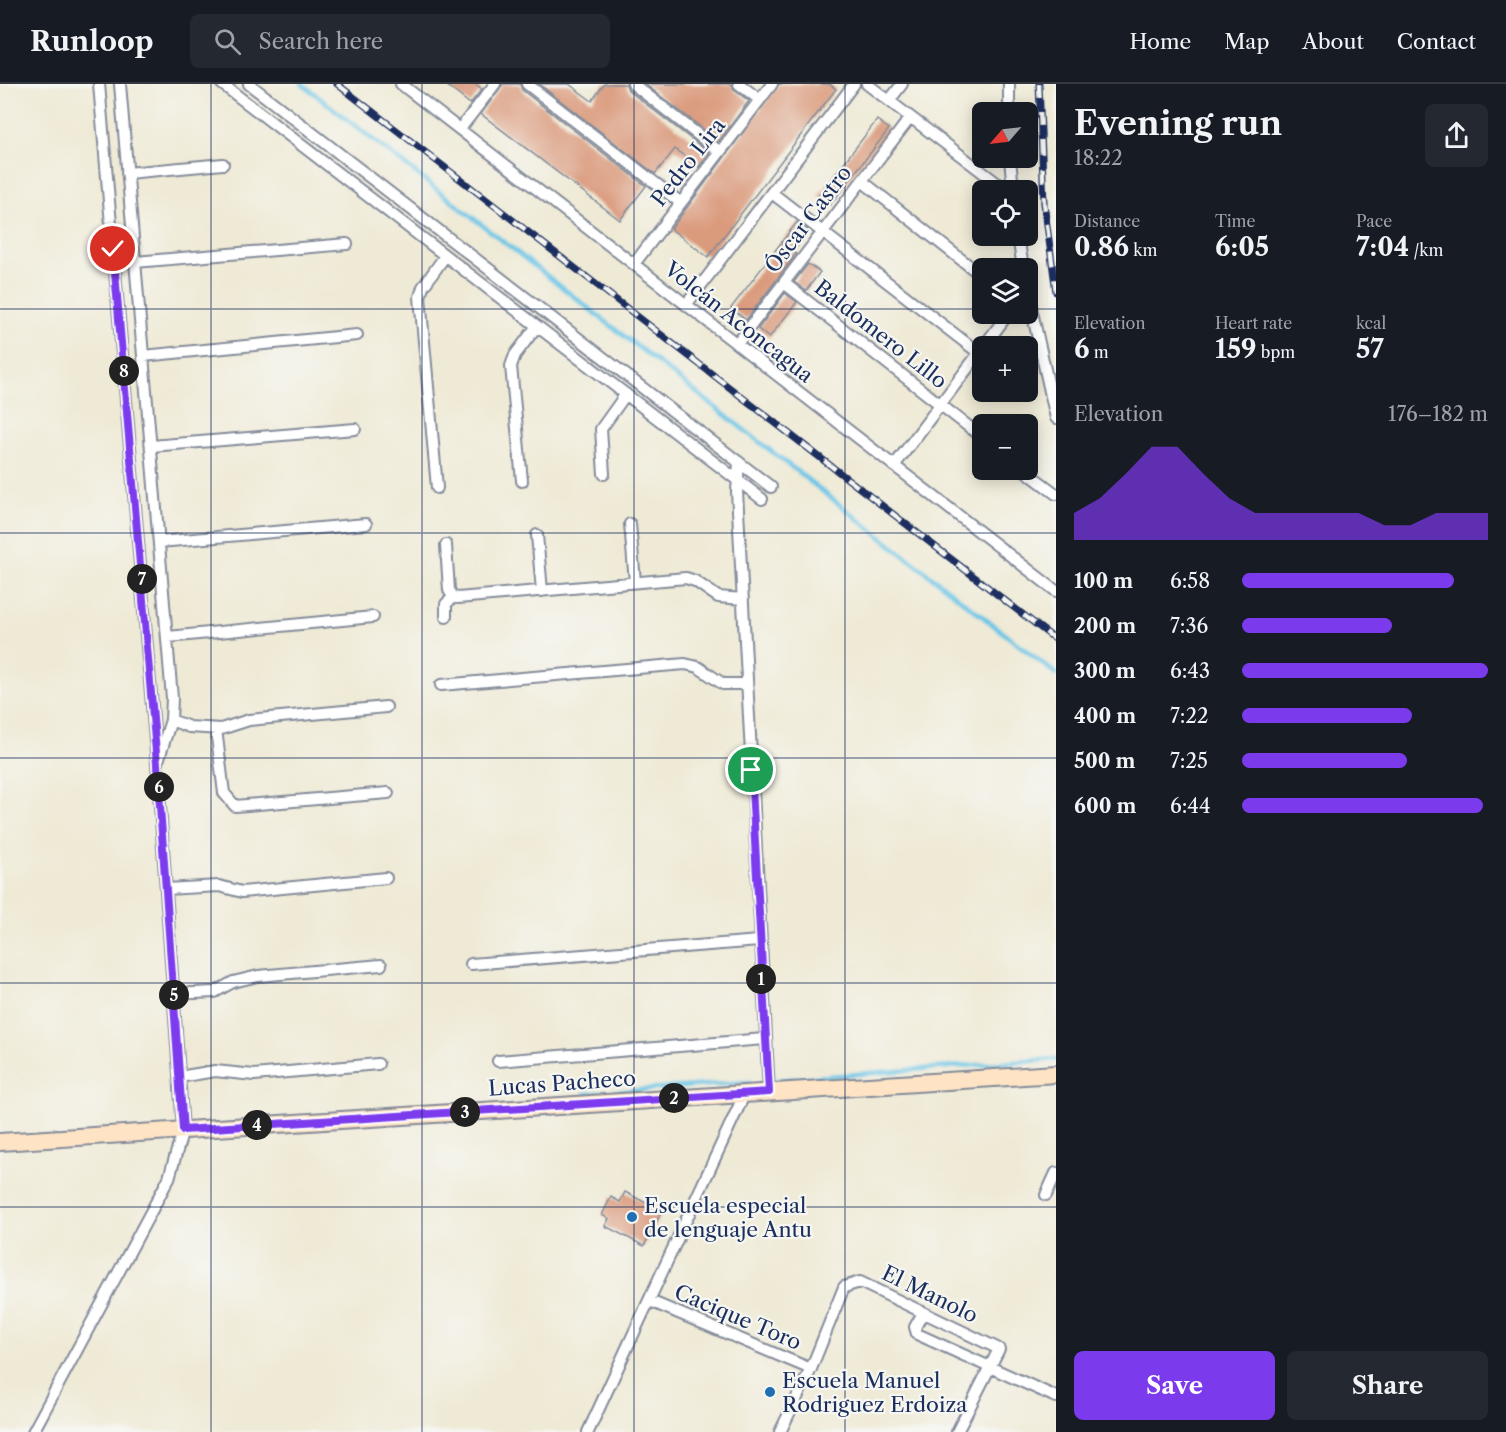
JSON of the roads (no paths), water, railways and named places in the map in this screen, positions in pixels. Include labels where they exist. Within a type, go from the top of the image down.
[{"type":"main road","name":"Lucas Pacheco","points":[[0,1142],[1056,1074]]},
{"type":"street","points":[[33,1432],[169,1178],[183,1130],[157,764],[99,84]]},
{"type":"street","points":[[120,84],[172,698],[171,720],[157,764]]},
{"type":"street","points":[[222,84],[762,499]]},
{"type":"street","points":[[249,84],[771,487]]},
{"type":"street","name":"Volcán Aconcagua","points":[[402,84],[1055,590]]},
{"type":"street","points":[[460,129],[495,84]]},
{"type":"street","points":[[527,84],[681,203]]},
{"type":"street","points":[[633,84],[720,152]]},
{"type":"street","points":[[739,84],[760,100]]},
{"type":"street","name":"Pedro Lira","points":[[634,264],[772,84]]},
{"type":"street","points":[[686,305],[854,84]]},
{"type":"street","points":[[867,84],[993,180]]},
{"type":"street","points":[[889,101],[902,84]]},
{"type":"street","points":[[1009,84],[1009,102]]},
{"type":"street","name":"Óscar Castro","points":[[737,344],[910,118]]},
{"type":"street","points":[[127,173],[223,164]]},
{"type":"street","points":[[862,182],[972,268]]},
{"type":"street","points":[[772,192],[972,342]]},
{"type":"street","points":[[135,262],[347,244]]},
{"type":"street","points":[[437,488],[420,297],[423,287],[446,256]]},
{"type":"street","name":"Baldomero Lillo","points":[[784,283],[972,429]]},
{"type":"street","points":[[1034,324],[1056,418]]},
{"type":"street","points":[[522,481],[511,366],[515,355],[537,326]]},
{"type":"street","points":[[143,356],[357,335]]},
{"type":"street","points":[[894,466],[972,363]]},
{"type":"street","points":[[604,474],[601,429],[626,394]]},
{"type":"street","points":[[151,446],[355,429]]},
{"type":"street","points":[[739,462],[737,479],[764,1039],[769,1092]]},
{"type":"street","points":[[1037,480],[1056,494]]},
{"type":"street","points":[[159,542],[366,524]]},
{"type":"street","points":[[630,524],[635,582]]},
{"type":"street","points":[[537,535],[542,591]]},
{"type":"street","points":[[446,545],[449,590],[453,597]]},
{"type":"street","points":[[453,597],[686,578],[696,581],[718,597],[743,599]]},
{"type":"street","points":[[446,617],[446,604],[453,597]]},
{"type":"street","points":[[168,637],[374,617]]},
{"type":"street","points":[[441,685],[685,664],[698,667],[723,684],[747,684]]},
{"type":"street","points":[[171,720],[189,727],[216,729],[249,720],[386,707]]},
{"type":"street","points":[[216,729],[224,793],[235,806],[388,793]]},
{"type":"street","points":[[166,889],[219,886],[242,892],[386,878]]},
{"type":"street","points":[[471,964],[759,941]]},
{"type":"street","points":[[174,994],[215,992],[233,982],[258,976],[381,965]]},
{"type":"street","points":[[498,1061],[764,1039]]},
{"type":"street","points":[[179,1077],[215,1071],[254,1075],[378,1064]]},
{"type":"street","points":[[588,1432],[745,1093]]},
{"type":"street","points":[[1046,1195],[1056,1173]]},
{"type":"street","name":"El Manolo","points":[[811,1369],[844,1287],[860,1282],[999,1349],[990,1364]]},
{"type":"street","name":"Cacique Toro","points":[[650,1300],[811,1369]]},
{"type":"street","points":[[923,1313],[915,1327],[917,1334],[990,1364],[1056,1397]]},
{"type":"street","points":[[957,1432],[990,1364]]},
{"type":"street","points":[[780,1432],[811,1369]]},
{"type":"waterway","points":[[302,84],[1056,674]]},
{"type":"waterway","points":[[777,1080],[1056,1059]]},
{"type":"waterway","points":[[585,1094],[749,1082]]},
{"type":"railway","points":[[337,84],[1056,640]]},
{"type":"railway","points":[[1039,84],[1044,203],[1056,292]]},
{"type":"place","name":"Escuela especial de lenguaje Antu","points":[[632,1217]]},
{"type":"place","name":"Escuela Manuel Rodriguez Erdoiza","points":[[770,1392]]}]
